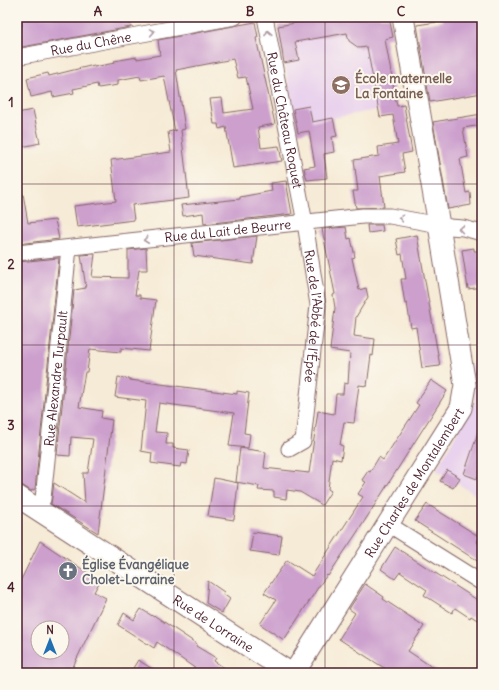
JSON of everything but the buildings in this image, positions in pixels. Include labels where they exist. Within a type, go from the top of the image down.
[{"type":"main road","name":"Rue Charles de Montalembert","points":[[294,673],[461,408],[465,385],[403,17]]},
{"type":"main road","name":"Rue de Lorraine","points":[[17,496],[290,673]]},
{"type":"street","name":"Rue du Chêne","points":[[17,57],[235,17]]},
{"type":"street","name":"Rue du Château Roquet","points":[[265,17],[305,223]]},
{"type":"street","name":"Rue du Lait de Beurre","points":[[17,253],[363,216],[390,216],[463,228],[482,233]]},
{"type":"street","name":"Rue de l’Abbé de l’Épée","points":[[289,449],[303,441],[318,305],[305,223]]},
{"type":"street","name":"Rue Alexandre Turpault","points":[[37,508],[43,499],[69,248]]},
{"type":"street","points":[[388,524],[482,583]]},
{"type":"shaded area","name":"École maternelle La Fontaine","points":[[329,17],[389,17],[393,37],[385,39],[397,106],[296,125],[278,26]]},
{"type":"shaded area","points":[[471,364],[482,367],[482,499],[436,470],[475,402]]},
{"type":"place","name":"École maternelle La Fontaine","points":[[341,85]]},
{"type":"place","name":"Église Évangélique Cholet-Lorraine","points":[[68,571]]}]
